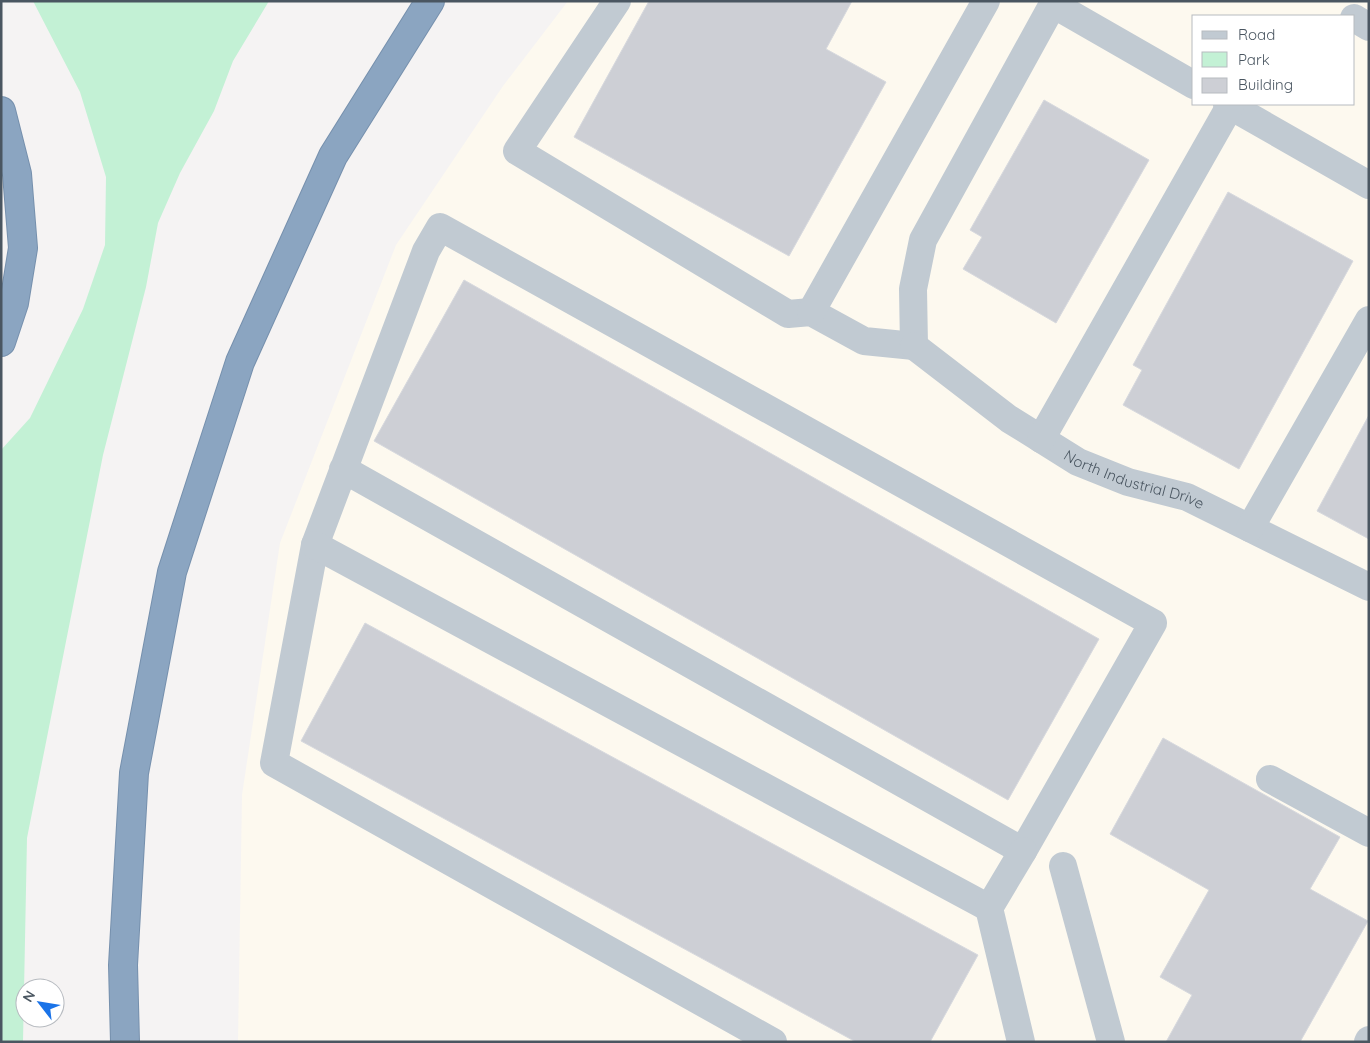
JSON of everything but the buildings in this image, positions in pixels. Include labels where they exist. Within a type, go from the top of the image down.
[{"type":"highway","points":[[125,1042],[123,965],[134,773],[172,572],[244,353],[333,156],[430,1]]},
{"type":"highway","points":[[1,111],[17,174],[23,248],[14,302],[1,342]]},
{"type":"street","points":[[617,1],[516,151],[788,314],[811,312],[864,341],[914,346],[913,289],[923,240],[1054,4],[1192,84]]},
{"type":"street","points":[[811,312],[986,1]]},
{"type":"street","points":[[1355,19],[1369,26]]},
{"type":"street","points":[[1041,439],[1229,105],[1369,185]]},
{"type":"street","points":[[774,1042],[274,763],[315,544],[426,251],[440,227],[1153,623],[989,908],[1021,1042]]},
{"type":"street","points":[[1250,528],[1369,320]]},
{"type":"street","name":"North Industrial Drive","points":[[914,346],[1009,419],[1078,462],[1128,482],[1187,497],[1369,587]]},
{"type":"street","points":[[343,469],[1023,851]]},
{"type":"street","points":[[315,544],[989,908]]},
{"type":"street","points":[[1270,779],[1369,833]]},
{"type":"street","points":[[1063,866],[1111,1042]]},
{"type":"shaded area","points":[[568,1],[1369,1],[1369,1042],[238,1042],[242,795],[280,543],[396,245],[503,86]]},
{"type":"green space","points":[[33,1],[269,1],[233,61],[214,111],[180,173],[158,223],[146,287],[103,455],[27,838],[24,978],[15,978],[15,1028],[23,1028],[23,1042],[1,1042],[1,450],[30,418],[83,309],[105,245],[106,177],[80,92]]}]
